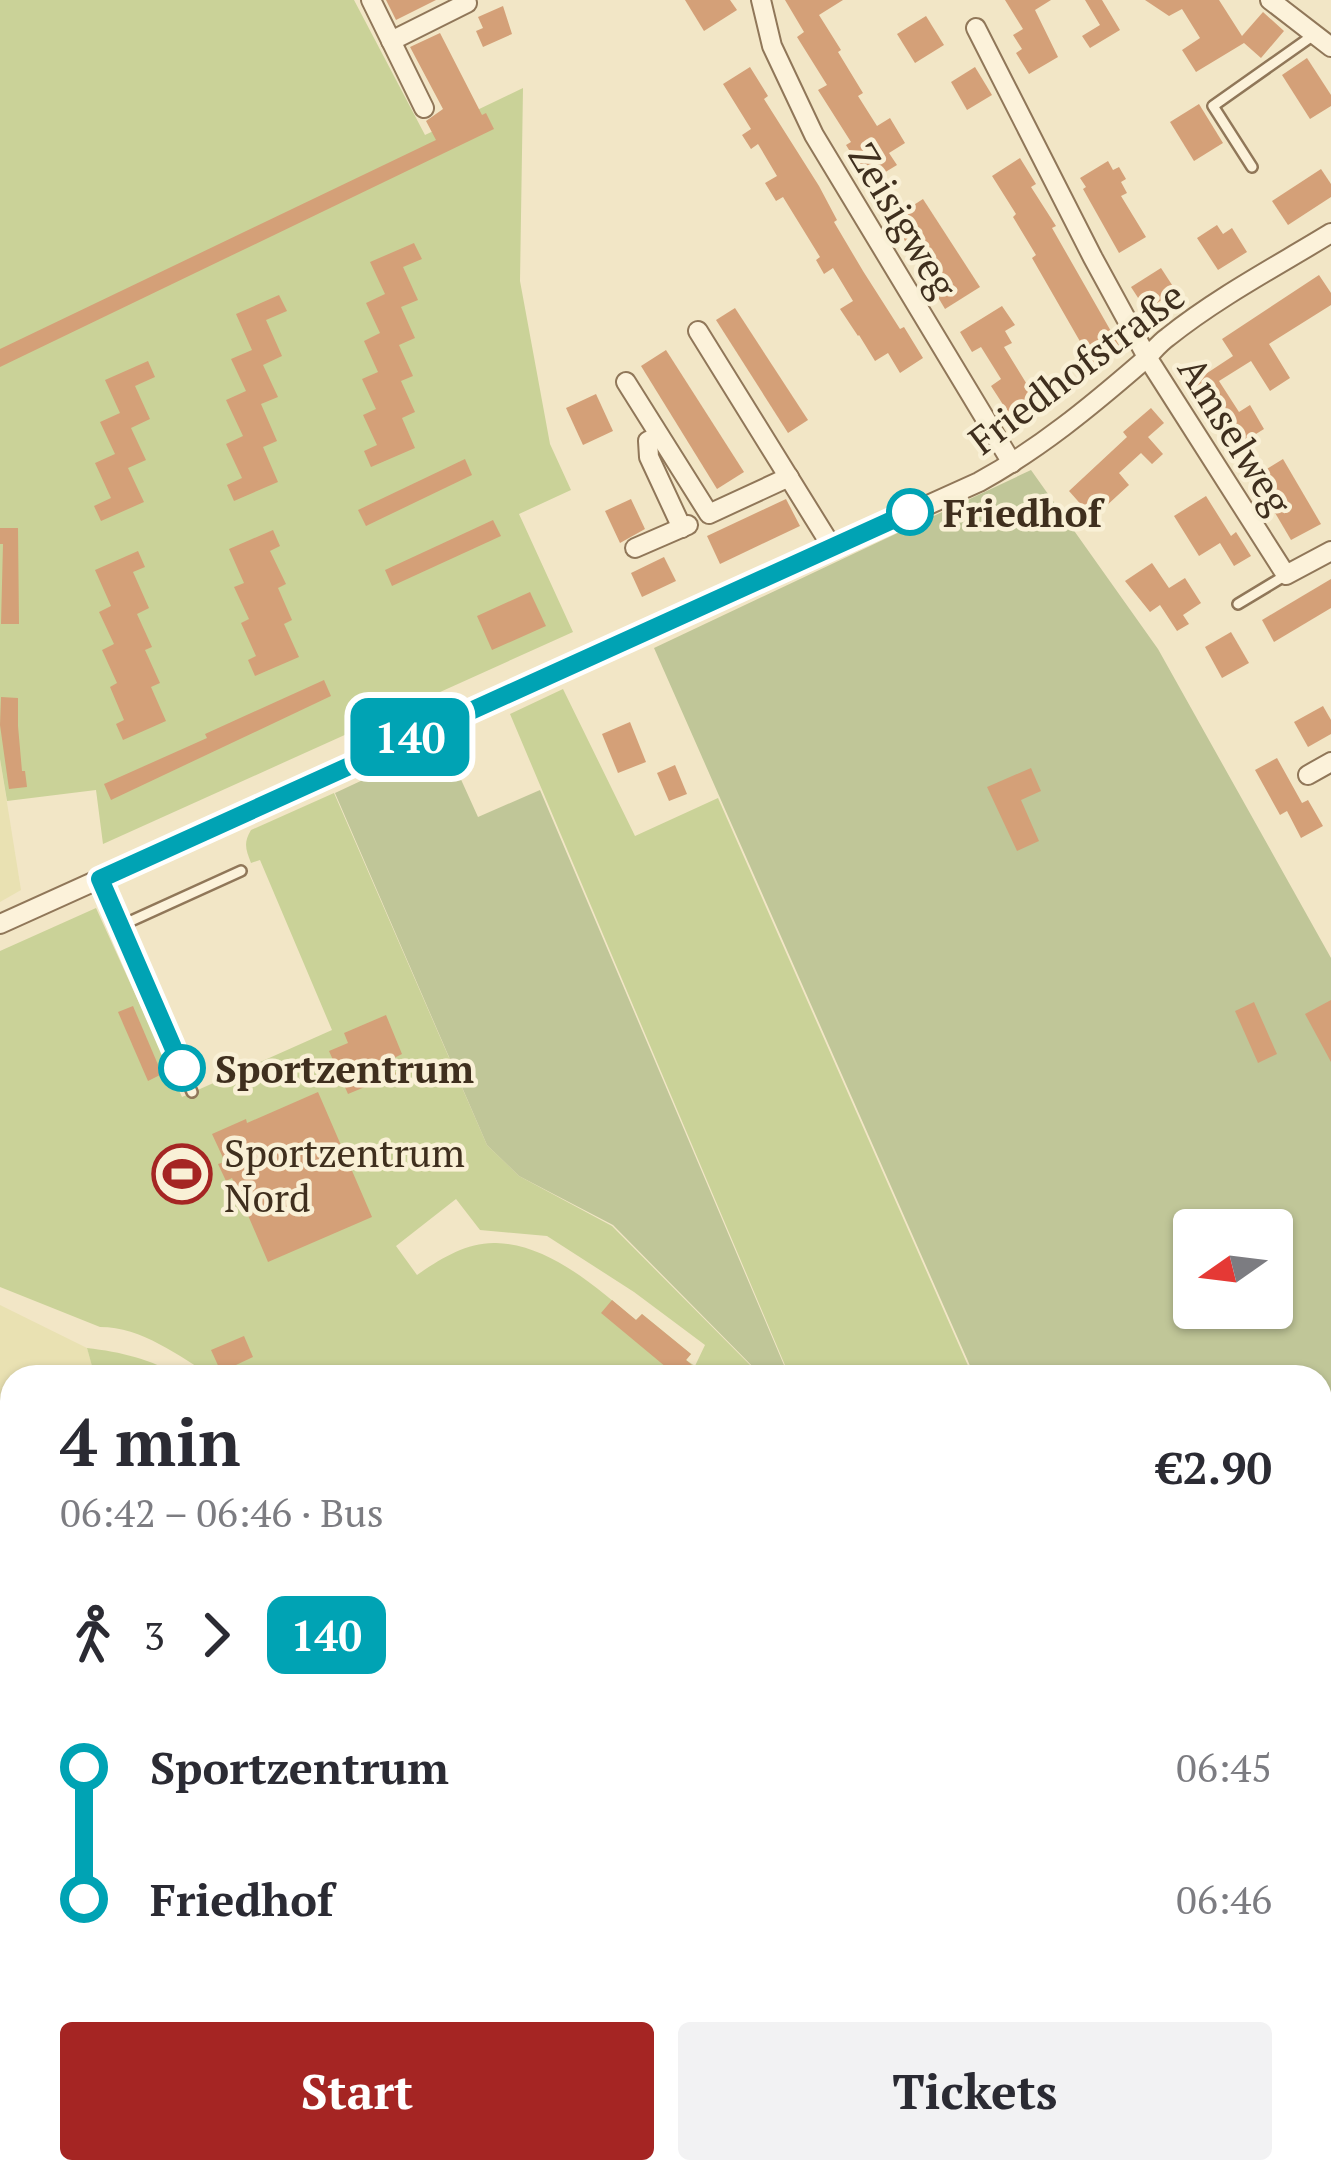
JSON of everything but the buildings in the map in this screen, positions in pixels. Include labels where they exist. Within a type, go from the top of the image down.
[{"type":"street","points":[[371,0],[424,108]]},
{"type":"street","points":[[391,41],[466,0]]},
{"type":"street","name":"Zeisigweg","points":[[761,0],[772,46],[814,136],[1012,463]]},
{"type":"street","points":[[1270,0],[1323,41]]},
{"type":"street","name":"Amselweg","points":[[976,28],[1147,357],[1286,575],[1331,551]]},
{"type":"street","name":"Friedhofstraße","points":[[0,924],[979,482],[1061,430],[1191,320],[1331,233]]},
{"type":"street","points":[[698,331],[832,548]]},
{"type":"street","points":[[626,382],[709,514]]},
{"type":"street","points":[[659,436],[648,442],[649,457],[682,528]]},
{"type":"street","points":[[635,548],[789,476]]},
{"type":"street","points":[[1308,775],[1331,763]]},
{"type":"lane","points":[[1252,166],[1213,106],[1323,41]]},
{"type":"lane","points":[[1238,604],[1286,575]]},
{"type":"lane","points":[[120,926],[241,871]]},
{"type":"lane","points":[[100,879],[192,1093]]},
{"type":"shaded area","points":[[0,759],[21,890],[0,902]]},
{"type":"shaded area","points":[[0,1305],[87,1348],[92,1365],[0,1365]]},
{"type":"green space","points":[[0,0],[354,0],[425,135],[523,88],[520,281],[550,444],[571,490],[519,514],[573,632],[103,844],[96,790],[7,801],[0,759]]},
{"type":"green space","points":[[1031,470],[1158,649],[1331,958],[1331,1365],[970,1365],[654,648]]},
{"type":"green space","points":[[563,689],[635,836],[718,798],[968,1365],[785,1365],[510,714]]},
{"type":"green space","points":[[444,742],[478,817],[540,790],[784,1365],[751,1365],[613,1225],[519,1176],[487,1145],[335,793]]},
{"type":"green space","name":"Sportzentrum Nord","points":[[334,793],[487,1145],[519,1176],[612,1226],[750,1365],[695,1365],[705,1345],[634,1292],[547,1236],[480,1230],[456,1199],[396,1246],[417,1275],[475,1245],[516,1245],[535,1251],[571,1270],[636,1320],[642,1314],[691,1354],[686,1360],[694,1365],[194,1365],[145,1337],[100,1327],[0,1287],[0,951],[96,908],[182,1097],[332,1030],[260,860],[251,863],[247,839],[251,830]]},
{"type":"green space","points":[[87,1348],[158,1365],[92,1365]]},
{"type":"bus line","name":"140","points":[[182,1068],[100,879],[910,512]]},
{"type":"place","name":"Friedhof","points":[[910,512]]},
{"type":"place","name":"Sportzentrum","points":[[182,1068]]},
{"type":"place","name":"Sportzentrum Nord","points":[[182,1174]]}]
